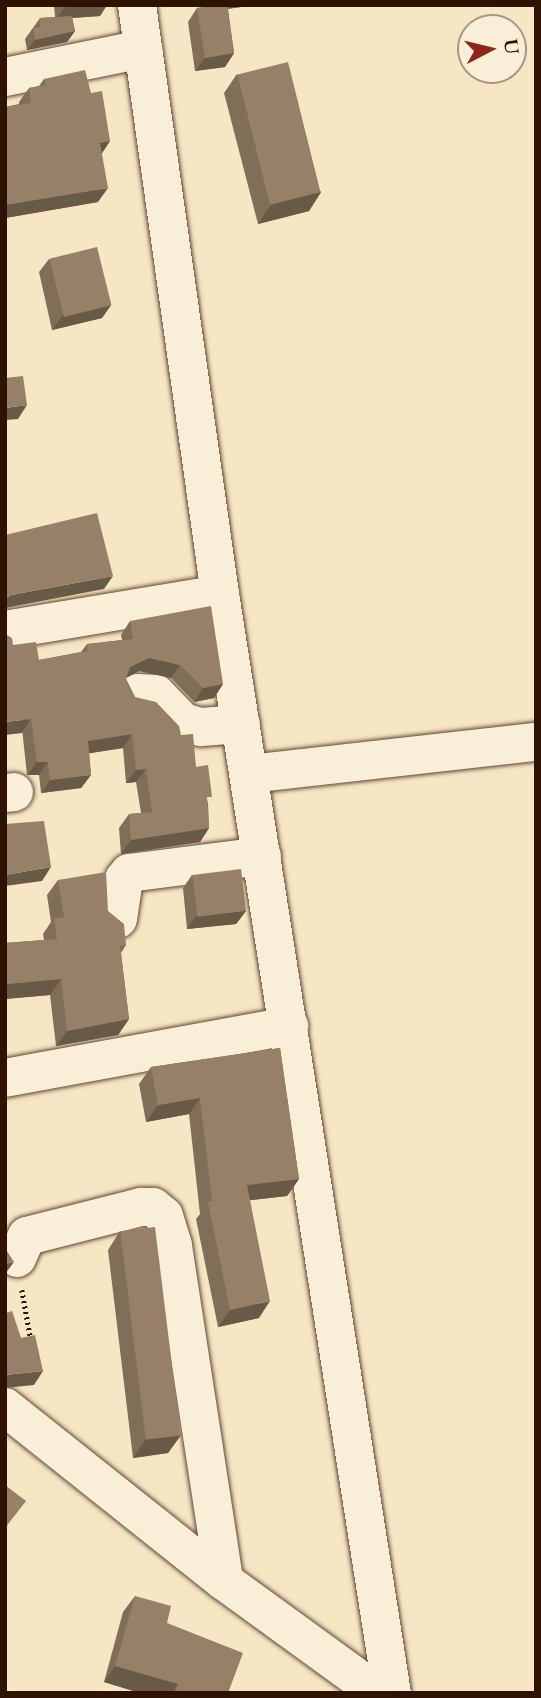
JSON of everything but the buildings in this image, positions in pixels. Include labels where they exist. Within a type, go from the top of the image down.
[{"type":"street","points":[[137,5],[220,593],[392,1693]]},
{"type":"street","points":[[5,77],[143,49]]},
{"type":"street","points":[[5,630],[220,593]]},
{"type":"street","points":[[138,693],[156,694],[183,722],[201,727],[241,724]]},
{"type":"street","points":[[249,774],[536,742]]},
{"type":"street","points":[[118,919],[124,879],[129,873],[262,856]]},
{"type":"street","points":[[7,1074],[289,1026]]},
{"type":"street","points":[[17,1258],[27,1236],[141,1207],[153,1207],[164,1216],[173,1247],[224,1581]]},
{"type":"street","points":[[5,1407],[224,1581],[378,1693]]},
{"type":"path","points":[[17,1258],[32,1352]]}]
